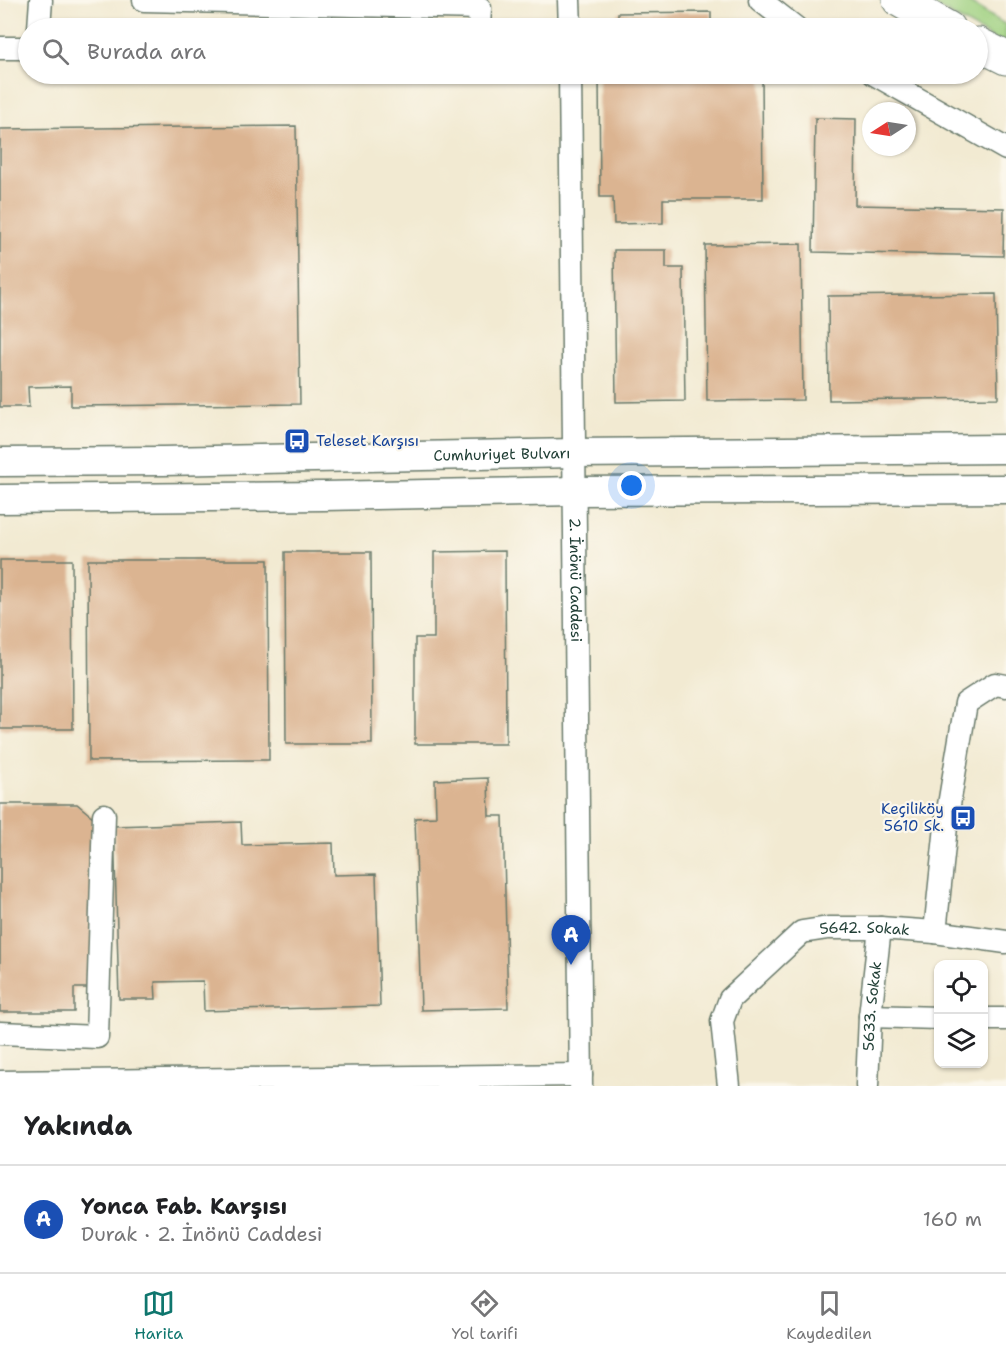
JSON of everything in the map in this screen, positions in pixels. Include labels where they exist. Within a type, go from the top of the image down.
[{"type":"highway","points":[[899,0],[930,18]]},
{"type":"highway","points":[[988,49],[1006,58]]},
{"type":"main road","name":"Cumhuriyet Bulvarı","points":[[0,462],[1006,449]]},
{"type":"main road","points":[[0,499],[576,491],[1006,489]]},
{"type":"street","points":[[40,18],[41,0]]},
{"type":"street","points":[[144,0],[480,8],[480,18]]},
{"type":"street","points":[[569,0],[570,18]]},
{"type":"street","points":[[760,0],[783,18]]},
{"type":"street","points":[[0,48],[18,48]]},
{"type":"street","name":"2. İnönü Caddesi","points":[[570,84],[581,1080]]},
{"type":"street","points":[[892,84],[1006,149]]},
{"type":"street","points":[[935,932],[947,817],[966,704],[994,684],[1006,686]]},
{"type":"street","points":[[0,1033],[97,1037],[104,815]]},
{"type":"street","name":"5642. Sokak","points":[[729,1086],[722,1021],[730,999],[802,932],[828,928],[880,928],[935,932],[1006,942]]},
{"type":"street","name":"5633. Sokak","points":[[867,1086],[870,1016],[880,928]]},
{"type":"street","points":[[870,1016],[934,1018]]},
{"type":"street","points":[[988,1019],[1006,1019]]},
{"type":"street","points":[[12,1084],[581,1080]]},
{"type":"green space","points":[[925,0],[965,0],[1006,25],[1006,46],[988,36],[988,18],[957,18]]},
{"type":"building","points":[[711,12],[711,18],[618,18],[618,13]]},
{"type":"building","points":[[599,84],[762,84],[763,199],[663,199],[663,223],[614,224],[613,197],[600,197]]},
{"type":"building","points":[[815,118],[856,119],[855,205],[1004,208],[1003,256],[813,252]]},
{"type":"building","points":[[296,126],[300,404],[71,406],[71,386],[28,387],[29,407],[0,407],[0,129]]},
{"type":"building","points":[[801,244],[803,400],[707,401],[705,245]]},
{"type":"building","points":[[614,250],[666,250],[666,268],[683,268],[685,401],[616,402]]},
{"type":"building","points":[[996,294],[998,398],[829,400],[828,296]]},
{"type":"building","points":[[505,551],[506,744],[415,744],[415,638],[434,638],[434,552]]},
{"type":"building","points":[[285,552],[371,552],[372,744],[286,744]]},
{"type":"building","points":[[0,560],[72,560],[73,729],[0,729]]},
{"type":"building","points":[[88,560],[268,560],[269,760],[89,761]]},
{"type":"building","points":[[488,778],[489,816],[503,816],[508,1008],[421,1010],[415,818],[436,817],[435,780]]},
{"type":"building","points":[[0,804],[77,804],[95,819],[95,988],[74,988],[74,1012],[0,1012]]},
{"type":"building","points":[[241,822],[242,845],[333,843],[334,875],[376,874],[380,1006],[204,1011],[203,981],[155,982],[156,999],[119,999],[114,826]]},
{"type":"place","name":"Teleset Karşısı","points":[[297,441]]},
{"type":"place","name":"Keçiliköy 5610 Sk.","points":[[963,818]]},
{"type":"place","name":"Yonca Fab. Karşısı","points":[[571,965]]}]
